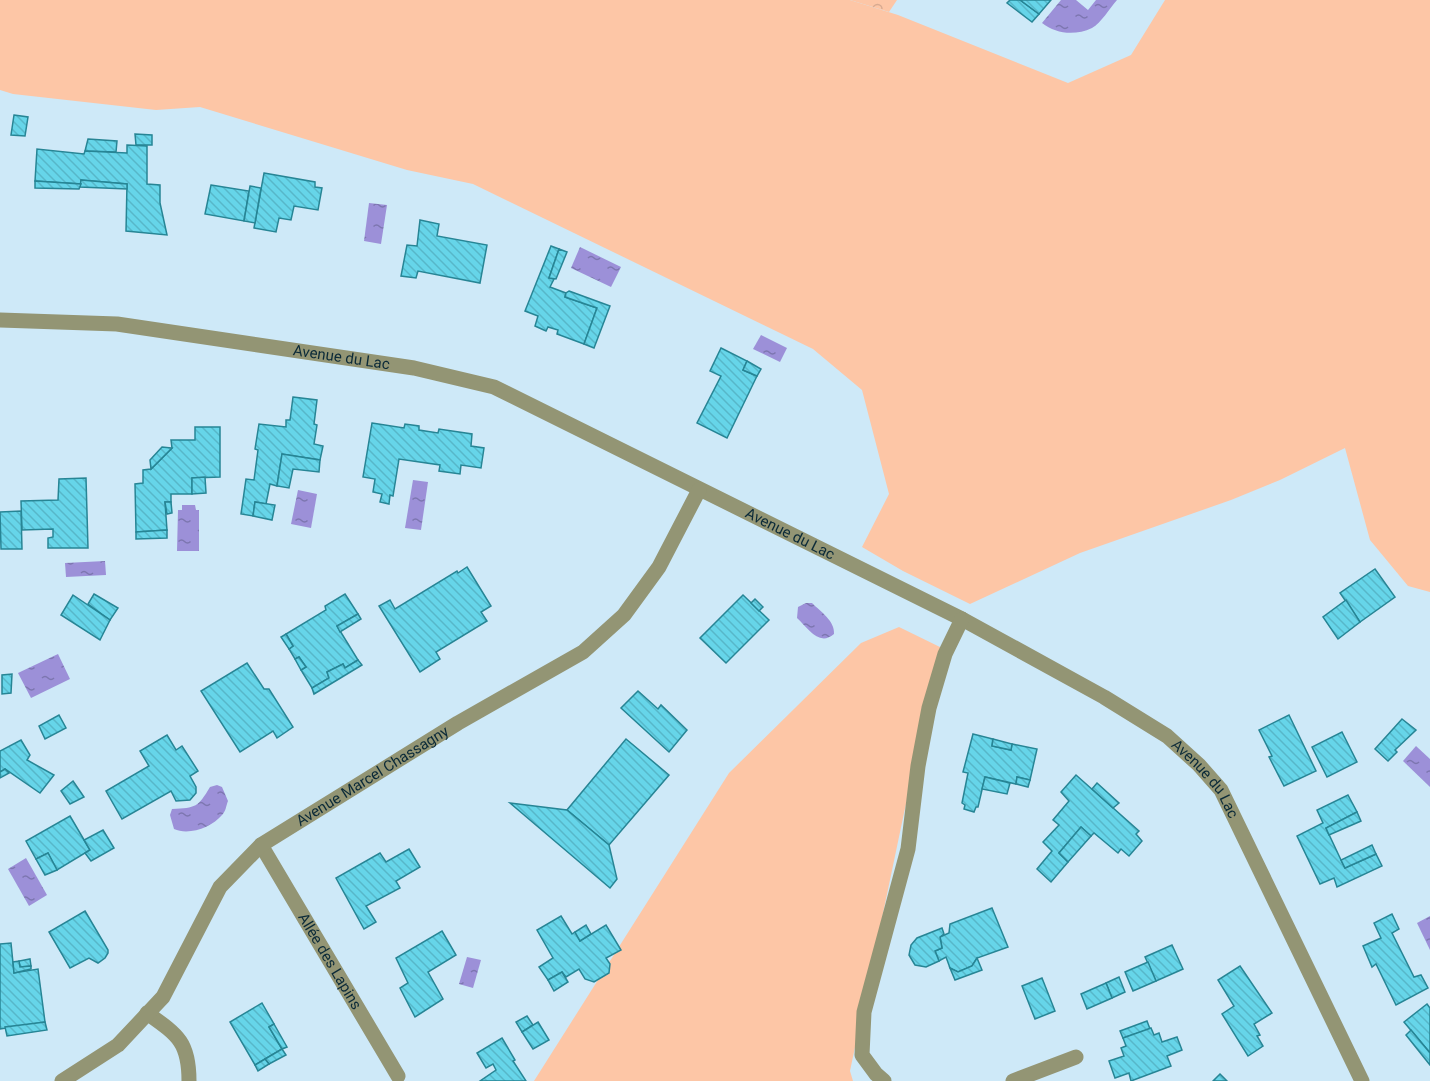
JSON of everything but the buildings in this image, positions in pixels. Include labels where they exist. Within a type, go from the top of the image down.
[{"type":"street","name":"Avenue du Lac","points":[[0,320],[117,324],[414,369],[494,387],[962,619],[1104,697],[1167,736],[1199,765],[1221,790],[1362,1081]]},
{"type":"street","name":"Avenue Marcel Chassagny","points":[[62,1081],[118,1045],[163,997],[220,887],[261,845],[458,723],[583,652],[624,615],[652,577],[699,490]]},
{"type":"street","points":[[884,1081],[862,1055],[864,1012],[908,849],[918,766],[930,708],[945,654],[962,619]]},
{"type":"street","name":"Allée des Lapins","points":[[261,845],[398,1076]]},
{"type":"street","points":[[147,1013],[180,1039],[189,1058],[189,1081]]},
{"type":"street","points":[[1013,1081],[1076,1057]]},
{"type":"green space","points":[[0,0],[850,0],[898,15],[1068,83],[1131,55],[1165,0],[1430,0],[1430,592],[1408,586],[1370,540],[1345,448],[1280,480],[1231,500],[1080,553],[970,604],[903,571],[862,547],[889,494],[862,390],[813,349],[473,184],[407,170],[200,107],[156,110],[13,94],[0,90]]},
{"type":"green space","points":[[850,0],[897,0],[889,12]]},
{"type":"green space","points":[[899,627],[942,648],[904,813],[850,1071],[853,1081],[534,1081],[729,773],[861,643]]},
{"type":"water","points":[[1061,0],[1076,0],[1088,10],[1096,0],[1117,0],[1092,28],[1086,31],[1066,33],[1053,30],[1042,23]]},
{"type":"water","points":[[369,203],[387,205],[381,244],[364,241]]},
{"type":"water","points":[[580,247],[621,267],[611,287],[571,268]]},
{"type":"water","points":[[761,335],[787,348],[780,362],[753,349]]},
{"type":"water","points":[[413,480],[428,482],[421,530],[405,528]]},
{"type":"water","points":[[298,490],[317,494],[311,528],[291,524]]},
{"type":"water","points":[[182,505],[195,505],[196,510],[199,510],[199,551],[177,551],[178,510],[182,510]]},
{"type":"water","points":[[105,561],[106,575],[66,577],[65,563]]},
{"type":"water","points":[[812,603],[827,617],[834,629],[834,634],[823,638],[814,635],[797,618],[798,607]]},
{"type":"water","points":[[58,654],[70,679],[31,698],[18,673]]},
{"type":"water","points":[[1416,746],[1430,759],[1430,787],[1403,761]]},
{"type":"water","points":[[217,785],[222,787],[228,801],[222,815],[200,829],[180,831],[174,829],[170,815],[172,809],[196,805],[210,787]]},
{"type":"water","points":[[26,858],[47,895],[29,906],[8,869]]},
{"type":"water","points":[[1430,916],[1430,950],[1417,923]]},
{"type":"water","points":[[467,957],[481,960],[473,988],[459,984]]}]
